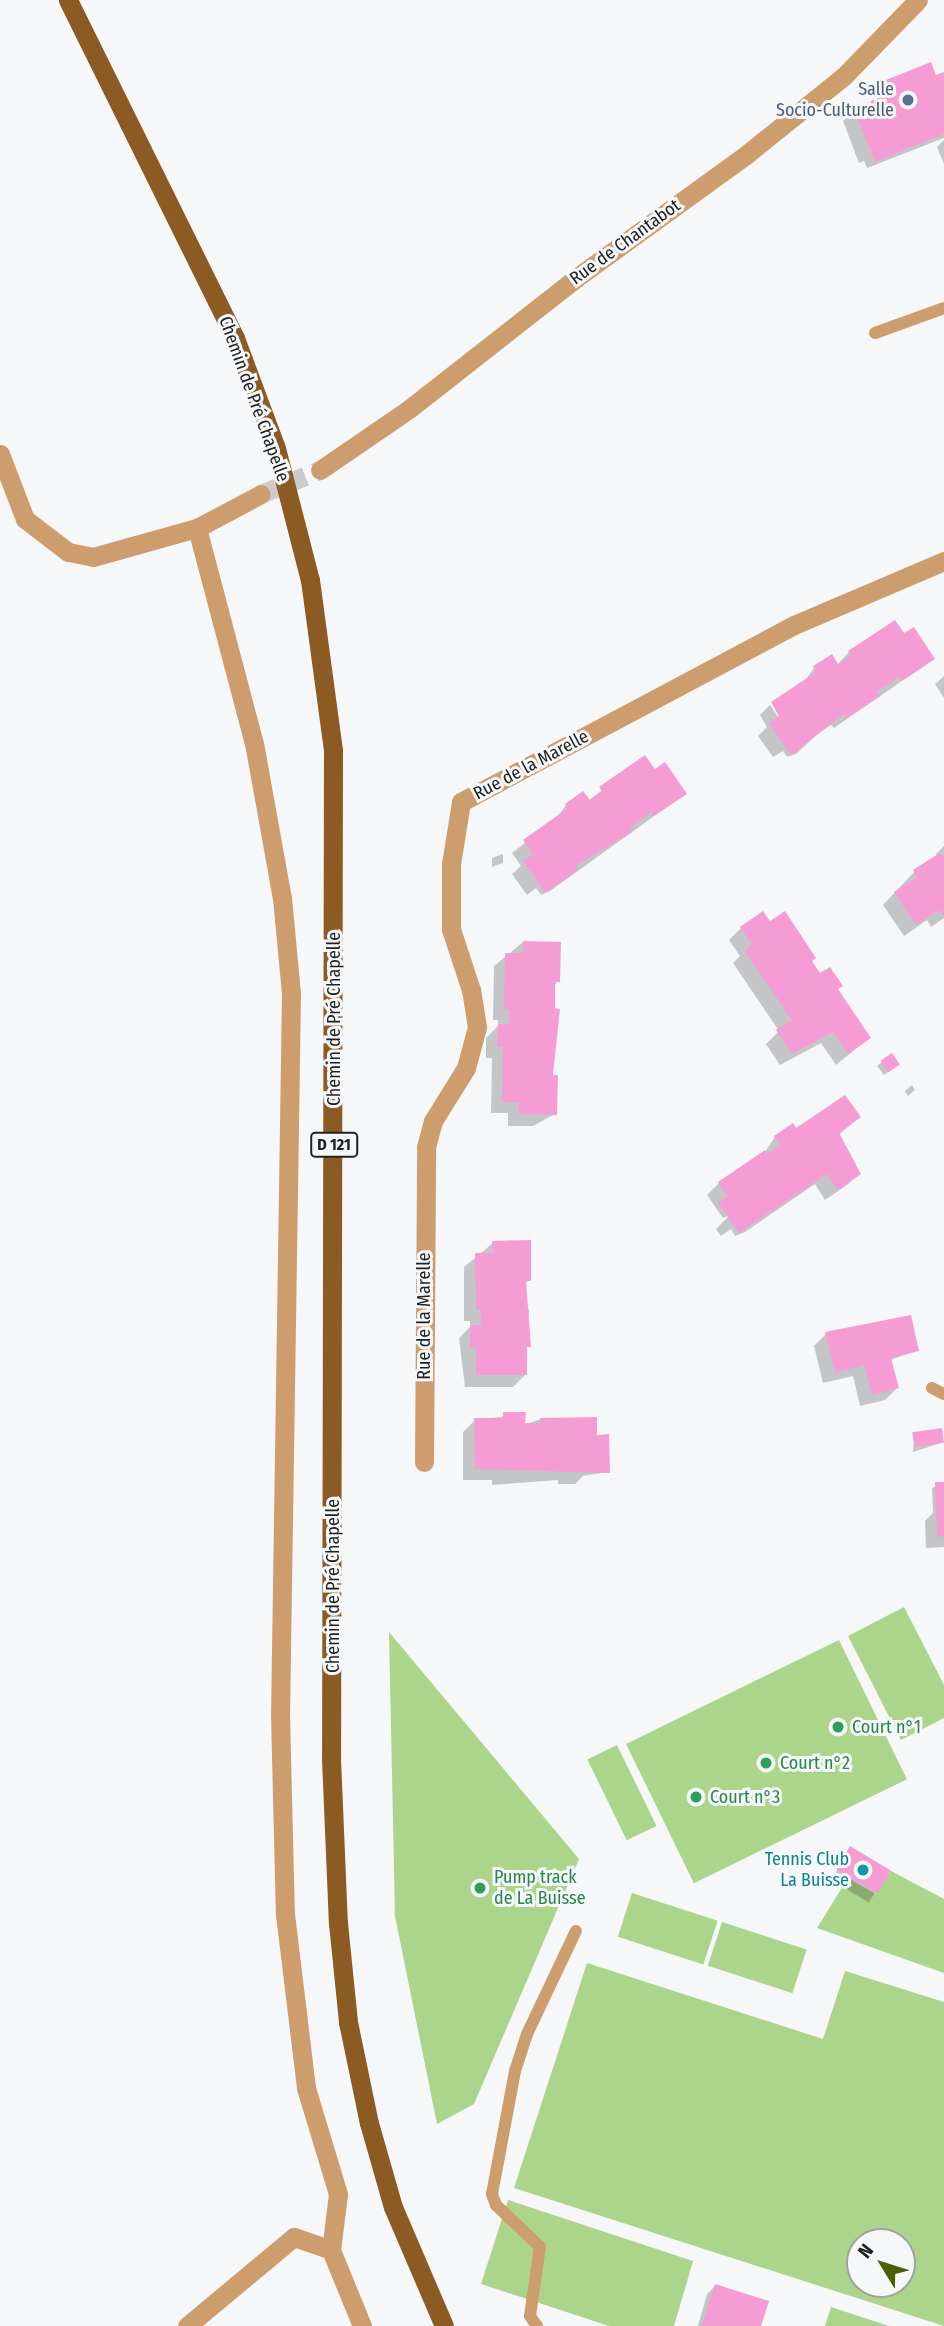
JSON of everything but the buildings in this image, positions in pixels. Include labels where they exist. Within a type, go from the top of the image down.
[{"type":"main road","name":"Chemin de Pré Chapelle","points":[[68,0],[235,338],[276,448],[310,580],[333,750],[331,1758],[338,1923],[348,2022],[369,2123],[393,2207],[444,2326]]},
{"type":"street","name":"Rue de Chantabot","points":[[320,470],[409,409],[576,278],[747,154],[844,76],[918,0]]},
{"type":"street","points":[[0,454],[25,519],[68,552],[93,557],[197,528],[261,494]]},
{"type":"street","points":[[197,528],[254,743],[282,898],[291,992],[281,1714],[285,1914],[306,2088],[338,2194],[331,2250],[362,2326]]},
{"type":"street","name":"Rue de la Marelle","points":[[424,1462],[426,1147],[433,1121],[466,1068],[477,1027],[471,990],[451,929],[451,864],[461,802],[794,625],[944,561]]},
{"type":"street","points":[[187,2326],[294,2237],[331,2250]]},
{"type":"lane","points":[[875,333],[944,308]]},
{"type":"lane","points":[[537,2326],[530,2316],[540,2247],[496,2205],[492,2194],[523,2046],[576,1931]]},
{"type":"green space","points":[[904,1607],[944,1685],[944,1718],[901,1740],[848,1636]]},
{"type":"green space","name":"Pump track de La Buisse","points":[[389,1632],[579,1859],[474,2104],[437,2124],[395,1916]]},
{"type":"green space","points":[[839,1640],[907,1779],[694,1883],[626,1744]]},
{"type":"green space","points":[[617,1745],[656,1826],[627,1840],[587,1759]]},
{"type":"green space","points":[[891,1871],[944,1899],[944,1973],[817,1928],[848,1878],[876,1894]]},
{"type":"green space","points":[[632,1893],[718,1921],[703,1965],[618,1937]]},
{"type":"green space","points":[[722,1922],[807,1950],[792,1993],[708,1966]]},
{"type":"green space","points":[[587,1963],[823,2039],[845,1971],[944,2002],[944,2326],[857,2298],[916,2298],[916,2228],[846,2228],[846,2295],[514,2188]]},
{"type":"green space","points":[[508,2200],[693,2261],[674,2326],[609,2326],[481,2284]]},
{"type":"green space","points":[[831,2307],[889,2326],[825,2326]]},
{"type":"tunnel","points":[[261,494],[320,470]]},
{"type":"place","name":"Salle Socio-Culturelle","points":[[908,100]]},
{"type":"place","name":"Court n°1","points":[[838,1727]]},
{"type":"place","name":"Court n°2","points":[[766,1763]]},
{"type":"place","name":"Court n°3","points":[[696,1797]]},
{"type":"place","name":"Tennis Club La Buisse","points":[[863,1870]]},
{"type":"place","name":"Pump track de La Buisse","points":[[480,1888]]}]
